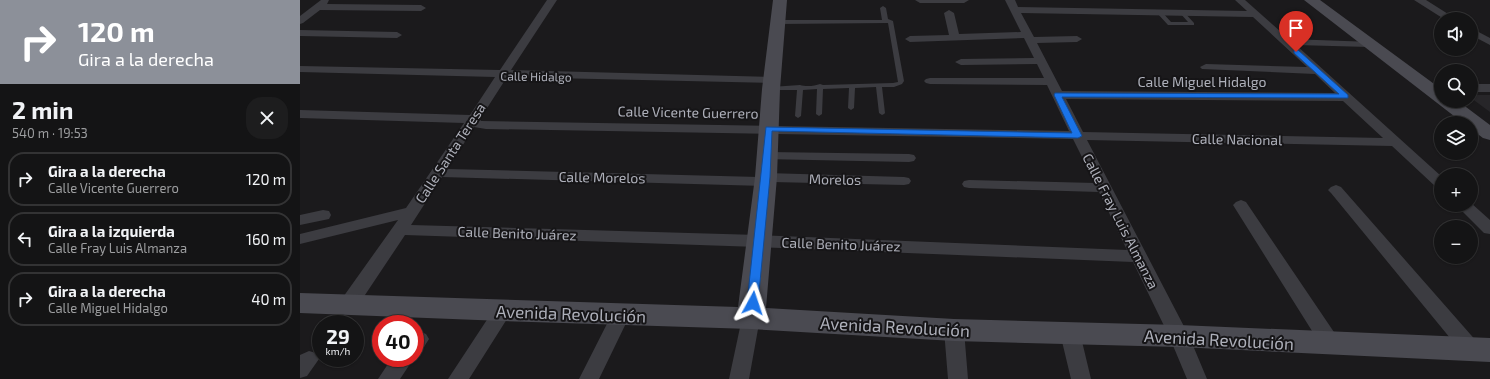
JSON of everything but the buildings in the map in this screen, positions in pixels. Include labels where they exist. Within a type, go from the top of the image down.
[{"type":"street","name":"Calle Santa Teresa","points":[[348,305],[400,230],[552,0]]},
{"type":"street","points":[[739,379],[751,318],[758,241],[766,179],[768,129],[780,0]]},
{"type":"street","points":[[921,0],[947,6],[964,0]]},
{"type":"street","points":[[1311,0],[1434,92]]},
{"type":"street","points":[[1325,0],[1434,79]]},
{"type":"street","points":[[1419,0],[1439,12]]},
{"type":"street","points":[[1037,2],[1247,7],[1434,177]]},
{"type":"street","points":[[300,21],[322,3],[421,8]]},
{"type":"street","points":[[1012,5],[1160,13],[1183,13],[1247,7]]},
{"type":"street","name":"Calle Fray Luis Almanza","points":[[1012,5],[1179,336],[1197,379]]},
{"type":"street","points":[[947,6],[955,38]]},
{"type":"street","points":[[300,33],[397,35]]},
{"type":"street","points":[[1478,35],[1490,42]]},
{"type":"street","points":[[910,39],[1077,39]]},
{"type":"street","points":[[1478,41],[1490,42]]},
{"type":"street","points":[[1286,42],[1369,44]]},
{"type":"street","points":[[961,62],[1040,61]]},
{"type":"street","points":[[1206,67],[1317,71]]},
{"type":"street","name":"Calle Hidalgo","points":[[300,69],[772,84]]},
{"type":"street","name":"Calle Miguel Hidalgo","points":[[930,81],[1054,89],[1346,97]]},
{"type":"street","points":[[1478,88],[1490,88]]},
{"type":"street","points":[[1455,108],[1490,134]]},
{"type":"street","points":[[1475,108],[1490,119]]},
{"type":"street","name":"Calle Vicente Guerrero","points":[[300,114],[472,119],[478,124],[486,125],[768,129],[1078,136]]},
{"type":"street","name":"Calle Nacional","points":[[1078,136],[1396,142]]},
{"type":"street","points":[[768,156],[909,158]]},
{"type":"street","name":"Calle Morelos","points":[[438,173],[766,179]]},
{"type":"street","name":"Morelos","points":[[766,179],[904,181]]},
{"type":"street","points":[[969,184],[1104,188]]},
{"type":"street","points":[[1336,190],[1480,349]]},
{"type":"street","points":[[1241,205],[1331,344]]},
{"type":"street","points":[[300,240],[412,212]]},
{"type":"street","points":[[1472,212],[1490,229]]},
{"type":"street","points":[[300,220],[323,215]]},
{"type":"street","name":"Calle Benito Juárez","points":[[400,230],[758,241],[1138,256]]},
{"type":"street","name":"Avenida Revolución","points":[[300,303],[621,315],[751,318],[954,330],[1179,336],[1331,344],[1480,349]]},
{"type":"street","points":[[458,379],[502,311]]},
{"type":"street","points":[[589,379],[621,315]]},
{"type":"street","points":[[954,330],[958,379]]},
{"type":"street","points":[[1070,333],[1081,379]]},
{"type":"street","points":[[388,379],[397,367]]},
{"type":"lane","points":[[883,8],[885,20]]},
{"type":"lane","points":[[1160,13],[1170,24],[1192,24],[1183,13]]},
{"type":"lane","points":[[772,84],[800,87],[852,86],[898,84],[901,81],[891,22],[885,20],[778,22]]},
{"type":"lane","points":[[879,85],[882,113]]},
{"type":"lane","points":[[819,114],[820,86]]},
{"type":"lane","points":[[851,108],[852,86]]},
{"type":"lane","points":[[798,116],[800,87]]},
{"type":"shaded area","points":[[1478,95],[1490,95],[1490,112],[1478,103]]},
{"type":"route","points":[[753,303],[758,241],[768,156],[768,129],[1078,136],[1057,95],[1346,97],[1296,52]]}]
